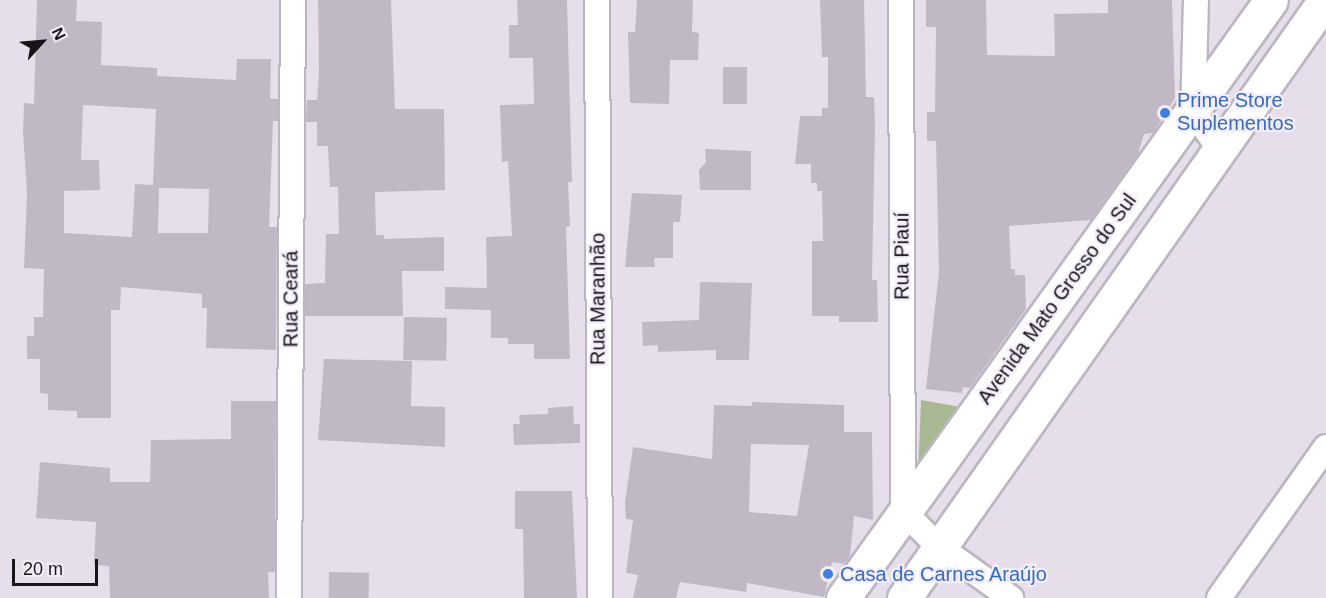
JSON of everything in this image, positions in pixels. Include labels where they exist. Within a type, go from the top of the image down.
[{"type":"main road","name":"Avenida Mato Grosso do Sul","points":[[843,598],[903,511],[1271,0]]},
{"type":"main road","points":[[904,598],[938,546],[1325,0]]},
{"type":"street","name":"Rua Ceará","points":[[289,598],[293,0]]},
{"type":"street","name":"Rua Maranhão","points":[[597,0],[600,598]]},
{"type":"street","name":"Rua Piauí","points":[[901,0],[903,511]]},
{"type":"street","points":[[1196,0],[1193,111],[1220,150]]},
{"type":"street","points":[[1219,598],[1326,447]]},
{"type":"street","points":[[903,511],[938,546],[1011,598]]},
{"type":"green space","points":[[921,400],[966,408],[918,475]]},
{"type":"building","points":[[37,0],[77,0],[76,21],[102,22],[101,65],[157,68],[157,76],[236,80],[237,59],[271,59],[270,99],[278,99],[278,121],[273,121],[269,227],[277,227],[276,350],[206,348],[207,308],[202,308],[202,294],[121,287],[120,310],[111,310],[111,418],[77,418],[77,411],[48,410],[48,394],[40,393],[40,359],[27,359],[27,336],[34,336],[34,317],[43,317],[44,269],[24,268],[27,192],[23,133],[24,103],[34,104]],"holes":[[[83,105],[156,109],[153,185],[135,184],[132,237],[64,233],[64,191],[100,190],[99,160],[81,160]],[[159,188],[209,189],[208,233],[158,233]]]},
{"type":"building","points":[[318,0],[391,0],[395,109],[444,109],[445,190],[375,192],[376,235],[384,235],[384,239],[444,237],[444,271],[402,271],[403,316],[305,316],[305,284],[325,283],[326,234],[339,234],[338,187],[330,187],[328,146],[317,146],[317,122],[306,122],[307,100],[317,100]]},
{"type":"building","points":[[517,0],[567,0],[572,182],[568,182],[570,226],[566,227],[570,359],[534,359],[534,344],[508,344],[508,338],[491,338],[491,310],[445,309],[445,287],[487,288],[486,237],[512,236],[508,161],[502,162],[500,105],[534,104],[533,58],[509,58],[509,25],[518,25]]},
{"type":"building","points":[[637,0],[693,0],[692,32],[699,33],[698,60],[670,60],[669,104],[630,103],[628,32],[635,32]]},
{"type":"building","points":[[820,0],[864,0],[866,97],[874,97],[872,280],[877,280],[878,322],[839,322],[839,316],[812,316],[812,241],[823,241],[822,191],[817,191],[817,183],[811,183],[811,164],[795,164],[800,116],[822,116],[822,108],[828,108],[828,57],[822,57]]},
{"type":"building","points":[[926,0],[986,0],[987,55],[1055,56],[1054,14],[1108,13],[1108,0],[1172,0],[1175,98],[1153,133],[1144,134],[1138,154],[1091,220],[1009,226],[1011,269],[1015,269],[1015,275],[1025,275],[1026,309],[970,388],[963,387],[962,393],[926,389],[939,271],[936,141],[927,141],[927,112],[935,112],[936,27],[926,27]]},
{"type":"building","points":[[723,67],[747,67],[747,104],[723,104]]},
{"type":"building","points":[[705,149],[751,151],[751,190],[700,190],[699,170],[706,162]]},
{"type":"building","points":[[632,193],[682,195],[680,222],[673,222],[673,258],[654,258],[655,267],[625,267]]},
{"type":"building","points":[[700,282],[752,283],[749,360],[716,360],[716,350],[658,352],[658,345],[643,346],[642,322],[699,320]]},
{"type":"building","points":[[404,317],[447,318],[446,361],[403,360]]},
{"type":"building","points":[[324,359],[412,361],[411,406],[445,407],[445,447],[318,440]]},
{"type":"building","points":[[231,401],[276,401],[275,572],[268,572],[269,598],[110,598],[109,566],[94,565],[96,522],[36,518],[40,462],[110,468],[110,482],[150,482],[151,440],[231,439]]},
{"type":"building","points":[[752,402],[844,405],[844,432],[872,432],[873,520],[854,516],[850,556],[844,564],[832,562],[824,597],[747,583],[746,592],[680,582],[676,598],[633,598],[638,575],[626,573],[633,520],[626,519],[625,502],[633,447],[712,459],[714,405],[752,406]],"holes":[[[751,444],[809,445],[797,516],[749,512]]]},
{"type":"building","points":[[573,406],[574,424],[580,424],[580,443],[514,445],[513,424],[520,424],[519,415],[548,414],[548,408]]},
{"type":"building","points":[[515,491],[572,491],[577,598],[524,598],[523,529],[515,529]]},
{"type":"building","points":[[329,572],[369,573],[369,598],[329,598]]},
{"type":"place","name":"Prime Store Suplementos","points":[[1165,113]]},
{"type":"place","name":"Casa de Carnes Araújo","points":[[828,574]]}]
